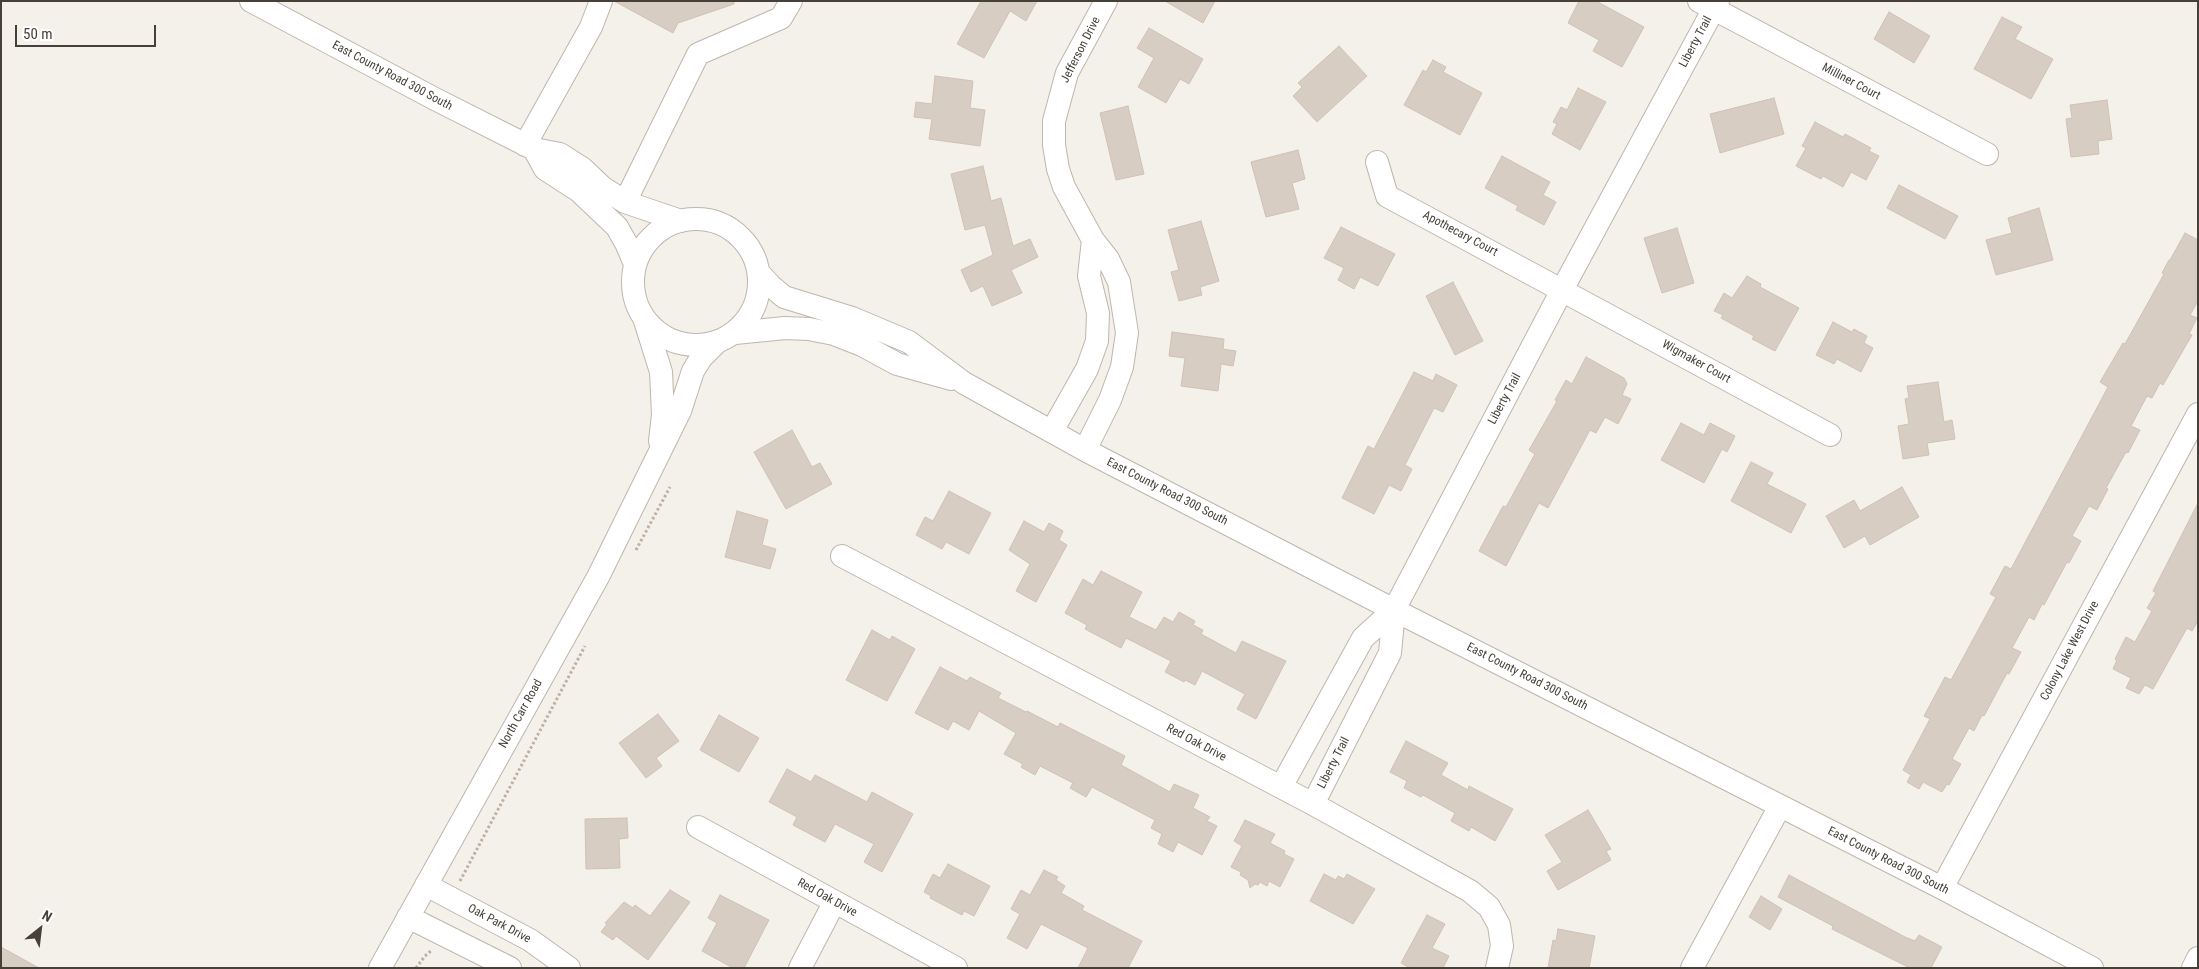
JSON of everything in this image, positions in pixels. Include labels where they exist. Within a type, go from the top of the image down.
[{"type":"street","name":"East County Road 300 South","points":[[251,1],[284,9],[435,99],[530,147],[560,154],[582,168],[602,187],[625,202],[681,220]]},
{"type":"street","points":[[601,1],[591,27],[530,147],[545,169],[579,191],[617,227],[635,264]]},
{"type":"street","points":[[625,202],[698,54],[781,18],[791,1]]},
{"type":"street","name":"Jefferson Drive","points":[[1085,450],[1110,400],[1122,367],[1127,344],[1126,313],[1119,282],[1108,259],[1093,240],[1064,187],[1058,169],[1054,145],[1054,121],[1067,73],[1106,1]]},
{"type":"street","name":"Milliner Court","points":[[1711,4],[1987,154]]},
{"type":"street","name":"Liberty Trail","points":[[1312,804],[1390,653],[1394,610],[1711,4]]},
{"type":"street","name":"Apothecary Court","points":[[1377,162],[1388,196],[1562,290]]},
{"type":"street","points":[[698,219],[716,222],[732,229],[745,241],[754,256],[759,273],[760,290],[756,306],[747,322],[726,338],[697,346],[677,343],[659,334],[645,320],[636,303],[632,283],[635,264],[645,244],[661,229],[681,220],[698,219]]},
{"type":"street","points":[[1052,431],[1087,369],[1097,341],[1098,313],[1089,276],[1093,240]]},
{"type":"street","name":"East County Road 300 South","points":[[759,273],[784,296],[852,318],[909,342],[964,382],[1085,450],[1394,610],[1942,888],[2092,968]]},
{"type":"street","name":"Wigmaker Court","points":[[1562,290],[1830,435]]},
{"type":"street","name":"North Carr Road","points":[[645,320],[660,372],[663,398],[664,415],[658,457]]},
{"type":"street","name":"East County Road 300 South","points":[[726,338],[785,328],[809,329],[834,334],[897,364],[964,382]]},
{"type":"street","name":"North Carr Road","points":[[380,968],[598,577],[680,411],[693,371],[701,358],[726,338]]},
{"type":"street","points":[[1097,341],[1127,344]]},
{"type":"street","name":"Colony Lake West Drive","points":[[1942,888],[2198,414]]},
{"type":"street","name":"Red Oak Drive","points":[[842,556],[1312,804],[1470,891],[1489,907],[1499,925],[1502,946],[1497,968]]},
{"type":"street","points":[[1281,788],[1362,638],[1394,610]]},
{"type":"street","points":[[1692,968],[1780,806]]},
{"type":"street","name":"Red Oak Drive","points":[[698,827],[956,968]]},
{"type":"street","name":"Oak Park Drive","points":[[426,885],[530,940],[569,968]]},
{"type":"street","points":[[800,968],[834,903]]},
{"type":"street","points":[[408,917],[510,968]]},
{"type":"street","points":[[2193,968],[2198,958]]},
{"type":"path","points":[[632,558],[670,488]]},
{"type":"path","points":[[452,899],[590,638]]},
{"type":"path","points":[[416,968],[424,956],[434,949],[435,931]]},
{"type":"building","points":[[614,1],[734,1],[734,4],[678,23],[673,33]]},
{"type":"building","points":[[981,1],[1037,1],[1026,21],[1010,11],[984,58],[957,44]]},
{"type":"building","points":[[1165,1],[1215,1],[1203,23]]},
{"type":"building","points":[[1579,1],[1596,1],[1644,27],[1622,67],[1593,51],[1599,40],[1568,23]]},
{"type":"building","points":[[1889,12],[1930,36],[1914,63],[1874,39]]},
{"type":"building","points":[[2002,17],[2022,27],[2015,39],[2053,59],[2031,99],[1974,69]]},
{"type":"building","points":[[1149,28],[1203,59],[1189,84],[1180,79],[1166,103],[1138,87],[1154,58],[1137,48]]},
{"type":"building","points":[[1339,46],[1367,76],[1317,122],[1293,96],[1302,87],[1298,83]]},
{"type":"building","points":[[1433,60],[1446,67],[1443,72],[1482,93],[1460,135],[1404,105],[1423,70],[1426,72]]},
{"type":"building","points":[[935,76],[973,81],[970,108],[985,110],[980,146],[929,139],[932,119],[914,117],[916,102],[932,104]]},
{"type":"building","points":[[1578,88],[1606,102],[1580,150],[1552,134],[1557,124],[1553,122],[1561,107],[1567,110]]},
{"type":"building","points":[[1774,98],[1784,134],[1720,153],[1710,114]]},
{"type":"building","points":[[2107,100],[2112,139],[2098,141],[2099,154],[2071,157],[2066,119],[2072,118],[2070,105]]},
{"type":"building","points":[[1128,106],[1144,174],[1116,180],[1100,113]]},
{"type":"building","points":[[1815,122],[1843,137],[1845,134],[1871,148],[1869,151],[1879,156],[1866,180],[1851,172],[1843,187],[1823,176],[1821,179],[1796,166],[1806,148],[1802,146]]},
{"type":"building","points":[[1298,150],[1305,179],[1292,183],[1299,209],[1266,217],[1251,162]]},
{"type":"building","points":[[1502,156],[1550,182],[1543,195],[1556,202],[1544,225],[1516,210],[1518,206],[1485,188]]},
{"type":"building","points":[[983,166],[991,201],[1001,198],[1013,246],[1030,239],[1038,257],[1011,270],[1022,293],[992,306],[983,286],[971,292],[961,270],[993,255],[985,225],[965,230],[951,174]]},
{"type":"building","points":[[1899,185],[1958,216],[1945,239],[1887,208]]},
{"type":"building","points":[[2039,208],[2053,260],[1996,275],[1986,240],[2012,233],[2008,218]]},
{"type":"building","points":[[1201,221],[1219,281],[1200,287],[1202,295],[1179,301],[1171,272],[1179,270],[1168,230]]},
{"type":"building","points":[[1341,227],[1395,254],[1378,286],[1360,277],[1354,289],[1338,280],[1344,268],[1324,258]]},
{"type":"building","points":[[1677,228],[1694,283],[1662,293],[1644,238]]},
{"type":"building","points":[[2185,233],[2198,240],[2198,301],[2190,315],[2197,318],[2189,334],[2192,335],[2163,385],[2160,383],[2152,398],[2147,396],[2131,426],[2140,430],[2106,488],[2108,489],[2097,510],[2089,506],[2072,536],[2081,541],[2069,563],[2067,562],[2044,605],[2042,604],[2034,620],[2029,617],[2012,648],[2021,652],[2009,674],[2007,673],[1974,731],[1969,728],[1952,759],[1961,764],[1949,785],[1947,784],[1942,792],[1923,782],[1919,789],[1907,782],[1911,775],[1903,770],[1930,719],[1924,716],[1945,677],[1951,680],[1996,597],[1990,594],[2005,566],[2011,569],[2108,387],[2100,382],[2123,343],[2125,344]]},
{"type":"building","points":[[1747,276],[1761,284],[1760,287],[1799,308],[1775,351],[1752,339],[1754,336],[1721,318],[1723,315],[1714,311],[1724,293],[1732,298]]},
{"type":"building","points":[[1453,282],[1483,341],[1455,355],[1426,296]]},
{"type":"building","points":[[1833,322],[1852,332],[1854,329],[1867,336],[1864,343],[1873,348],[1861,372],[1837,359],[1834,364],[1816,355]]},
{"type":"building","points":[[1172,332],[1224,339],[1223,349],[1236,351],[1233,366],[1221,364],[1218,391],[1181,386],[1185,358],[1169,356]]},
{"type":"building","points":[[1586,357],[1624,378],[1627,384],[1622,395],[1631,399],[1618,424],[1605,417],[1596,433],[1590,430],[1548,508],[1539,503],[1506,566],[1479,551],[1503,506],[1506,507],[1535,454],[1529,450],[1557,401],[1555,400],[1566,380],[1572,384]]},
{"type":"building","points":[[1414,372],[1433,381],[1436,374],[1457,385],[1443,412],[1434,408],[1405,465],[1412,469],[1401,491],[1389,485],[1374,514],[1342,498],[1368,446],[1374,449]]},
{"type":"building","points":[[1938,382],[1944,422],[1952,420],[1955,439],[1927,443],[1929,455],[1903,459],[1898,426],[1909,424],[1905,399],[1909,398],[1907,386]]},
{"type":"building","points":[[1681,423],[1704,435],[1710,423],[1735,436],[1727,452],[1722,449],[1704,483],[1661,460]]},
{"type":"building","points":[[792,430],[812,467],[820,463],[832,484],[786,509],[754,452]]},
{"type":"building","points":[[1751,462],[1773,473],[1767,484],[1806,504],[1791,533],[1731,501]]},
{"type":"building","points":[[1902,487],[1919,517],[1870,545],[1865,536],[1844,548],[1826,516],[1854,500],[1860,511]]},
{"type":"building","points":[[949,491],[991,513],[969,554],[946,542],[942,549],[916,535],[925,517],[933,521]]},
{"type":"building","points":[[2198,503],[2198,621],[2192,631],[2187,628],[2153,689],[2145,685],[2139,694],[2126,688],[2131,678],[2113,669],[2117,660],[2115,659],[2126,637],[2135,642],[2152,611],[2147,608],[2156,593],[2153,591]]},
{"type":"building","points":[[737,511],[768,520],[762,545],[776,549],[770,569],[725,557]]},
{"type":"building","points":[[1024,521],[1044,532],[1049,523],[1063,531],[1059,540],[1067,545],[1036,602],[1016,591],[1030,564],[1009,550]]},
{"type":"building","points":[[1101,571],[1142,592],[1129,617],[1156,630],[1164,617],[1173,622],[1179,612],[1195,621],[1193,625],[1203,630],[1201,634],[1236,653],[1242,641],[1286,661],[1256,719],[1237,709],[1245,694],[1202,671],[1195,685],[1185,680],[1184,682],[1165,672],[1171,661],[1126,638],[1121,648],[1085,629],[1087,625],[1065,613],[1083,579],[1093,585]]},
{"type":"building","points":[[872,630],[890,640],[892,636],[915,649],[887,701],[846,680]]},
{"type":"building","points":[[940,667],[967,681],[970,677],[1001,693],[998,698],[1058,727],[1060,723],[1125,756],[1121,765],[1170,792],[1174,784],[1199,795],[1193,808],[1210,817],[1207,821],[1217,826],[1202,855],[1178,842],[1173,852],[1158,844],[1162,834],[1151,828],[1155,820],[1092,787],[1086,797],[1070,788],[1073,783],[1040,766],[1035,775],[1021,767],[1023,764],[1004,754],[1016,733],[979,711],[969,730],[953,721],[948,730],[915,713]]},
{"type":"building","points":[[658,714],[679,741],[656,758],[662,766],[646,778],[619,743]]},
{"type":"building","points":[[719,715],[759,738],[739,772],[700,750]]},
{"type":"building","points":[[1406,741],[1448,763],[1441,775],[1468,790],[1469,786],[1513,809],[1495,841],[1471,827],[1469,831],[1451,821],[1455,813],[1423,795],[1421,797],[1404,788],[1407,781],[1390,772]]},
{"type":"building","points":[[787,769],[811,782],[815,775],[867,802],[872,792],[913,814],[882,872],[864,862],[874,844],[835,824],[825,842],[793,825],[797,817],[769,802]]},
{"type":"building","points":[[1588,810],[1611,849],[1606,851],[1611,860],[1558,890],[1547,871],[1562,862],[1545,835]]},
{"type":"building","points":[[627,818],[628,838],[619,839],[620,868],[586,869],[585,819]]},
{"type":"building","points":[[1245,820],[1275,834],[1270,843],[1285,851],[1284,854],[1294,859],[1280,887],[1269,881],[1267,886],[1260,882],[1258,885],[1255,884],[1250,888],[1248,880],[1240,875],[1241,872],[1231,867],[1242,846],[1234,841]]},
{"type":"building","points":[[948,864],[990,886],[974,916],[964,911],[962,915],[930,898],[931,896],[924,892],[933,874],[940,878]]},
{"type":"building","points":[[1044,870],[1058,877],[1056,880],[1065,886],[1061,893],[1084,906],[1082,910],[1142,941],[1128,968],[1078,968],[1088,948],[1041,924],[1027,949],[1007,938],[1020,914],[1011,909],[1021,890],[1030,895]]},
{"type":"building","points":[[1324,874],[1336,880],[1338,876],[1344,879],[1347,874],[1375,889],[1353,924],[1310,901]]},
{"type":"building","points":[[1789,875],[1905,937],[1915,941],[1919,935],[1942,947],[1931,968],[1910,968],[1832,929],[1833,926],[1778,897]]},
{"type":"building","points":[[670,890],[690,902],[648,960],[616,936],[613,940],[601,932],[607,924],[605,923],[624,902],[633,908],[635,905],[650,916]]},
{"type":"building","points":[[720,895],[769,920],[744,968],[733,968],[702,951],[717,923],[708,918]]},
{"type":"building","points":[[1761,896],[1782,909],[1770,930],[1749,917]]},
{"type":"building","points":[[1427,915],[1445,924],[1432,948],[1449,956],[1443,968],[1410,968],[1401,963]]},
{"type":"building","points":[[1558,929],[1595,936],[1589,968],[1548,968],[1553,940],[1556,941]]},
{"type":"building","points":[[1,947],[39,968],[1,968]]}]
